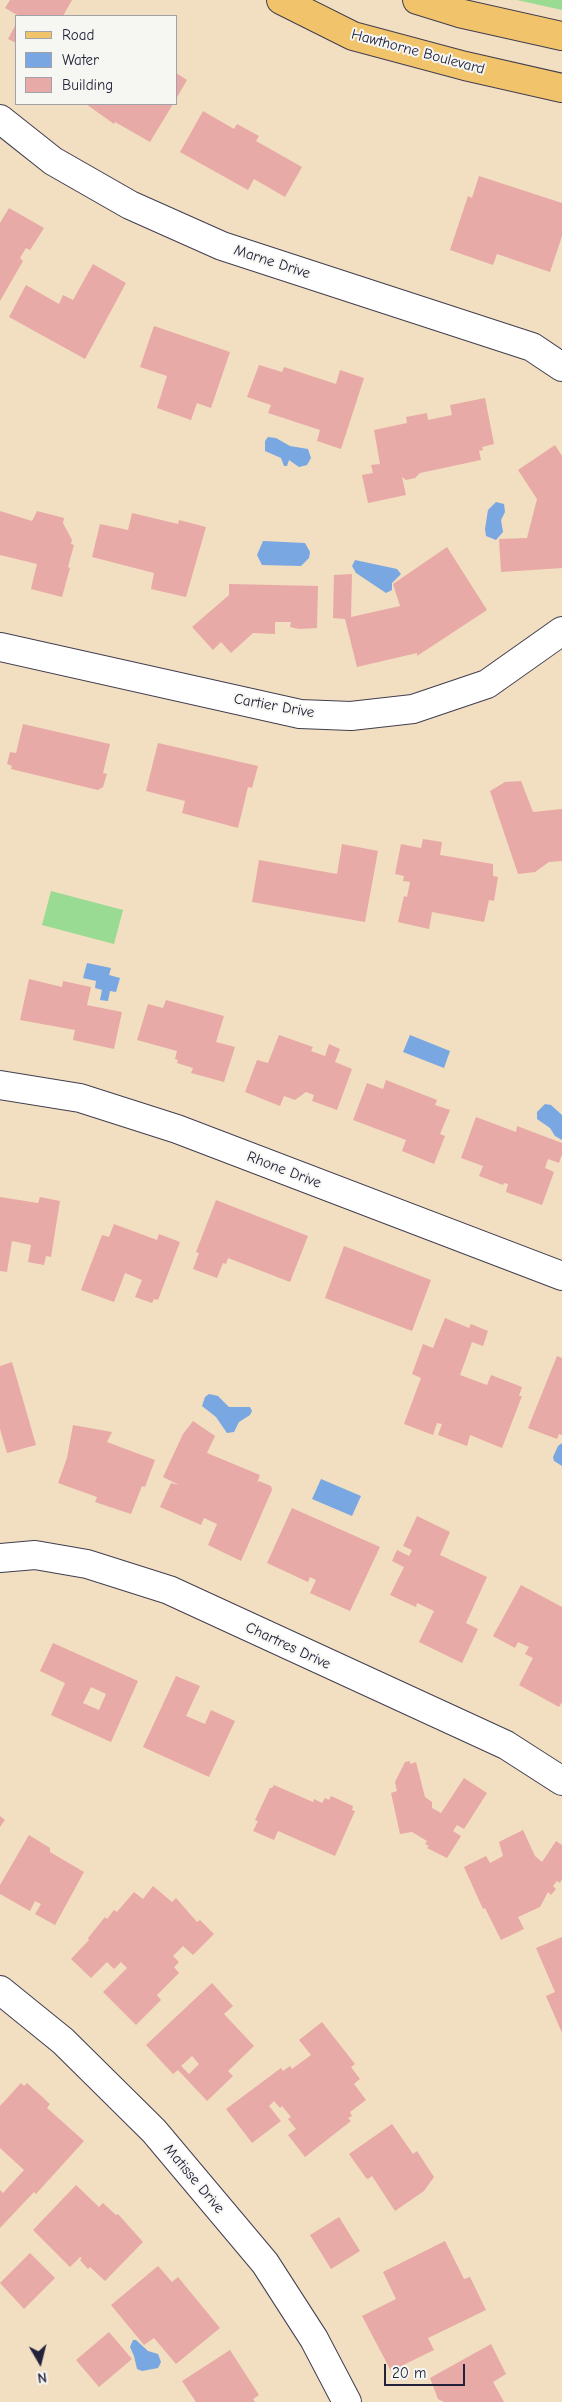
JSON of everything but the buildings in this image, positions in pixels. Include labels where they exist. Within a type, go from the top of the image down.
[{"type":"main road","name":"Hawthorne Boulevard","points":[[281,0],[353,36],[465,66],[562,88]]},
{"type":"main road","points":[[417,0],[459,13],[562,36]]},
{"type":"street","name":"Marne Drive","points":[[0,119],[53,162],[130,205],[213,242],[532,346],[562,367]]},
{"type":"street","name":"Cartier Drive","points":[[0,647],[300,714],[351,716],[413,709],[487,684],[562,631]]},
{"type":"street","name":"Rhone Drive","points":[[0,1086],[80,1098],[177,1129],[562,1276]]},
{"type":"street","name":"Chartres Drive","points":[[0,1558],[35,1555],[87,1564],[169,1590],[506,1746],[562,1782]]},
{"type":"street","name":"Matisse Drive","points":[[0,1990],[63,2041],[154,2131],[265,2263],[314,2339],[346,2402]]},
{"type":"green space","points":[[517,0],[562,0],[562,10]]},
{"type":"green space","points":[[51,891],[123,910],[114,944],[42,925]]},
{"type":"water","points":[[268,437],[276,438],[290,446],[308,449],[311,458],[307,465],[299,467],[289,460],[287,466],[284,466],[281,458],[265,451],[265,441]]},
{"type":"water","points":[[496,502],[504,504],[505,512],[501,520],[503,532],[496,540],[486,536],[485,529],[488,510]]},
{"type":"water","points":[[263,541],[305,543],[310,552],[309,558],[301,566],[262,565],[257,555]]},
{"type":"water","points":[[355,560],[397,569],[401,574],[392,583],[392,590],[386,593],[356,573],[352,566]]},
{"type":"water","points":[[87,963],[111,968],[109,975],[120,978],[116,992],[110,991],[108,1001],[100,1000],[102,990],[95,988],[96,981],[83,978]]},
{"type":"water","points":[[410,1035],[450,1051],[444,1068],[403,1052]]},
{"type":"water","points":[[545,1104],[551,1105],[562,1115],[562,1140],[537,1119],[537,1112]]},
{"type":"water","points":[[209,1394],[218,1396],[229,1407],[250,1407],[252,1411],[250,1415],[239,1422],[234,1432],[227,1433],[216,1417],[202,1406],[205,1397]]},
{"type":"water","points":[[562,1443],[562,1466],[554,1461],[553,1457],[558,1446]]},
{"type":"water","points":[[321,1479],[361,1496],[352,1516],[312,1499]]},
{"type":"water","points":[[133,2340],[136,2340],[148,2351],[158,2354],[161,2362],[158,2368],[142,2371],[137,2369],[130,2347]]}]
